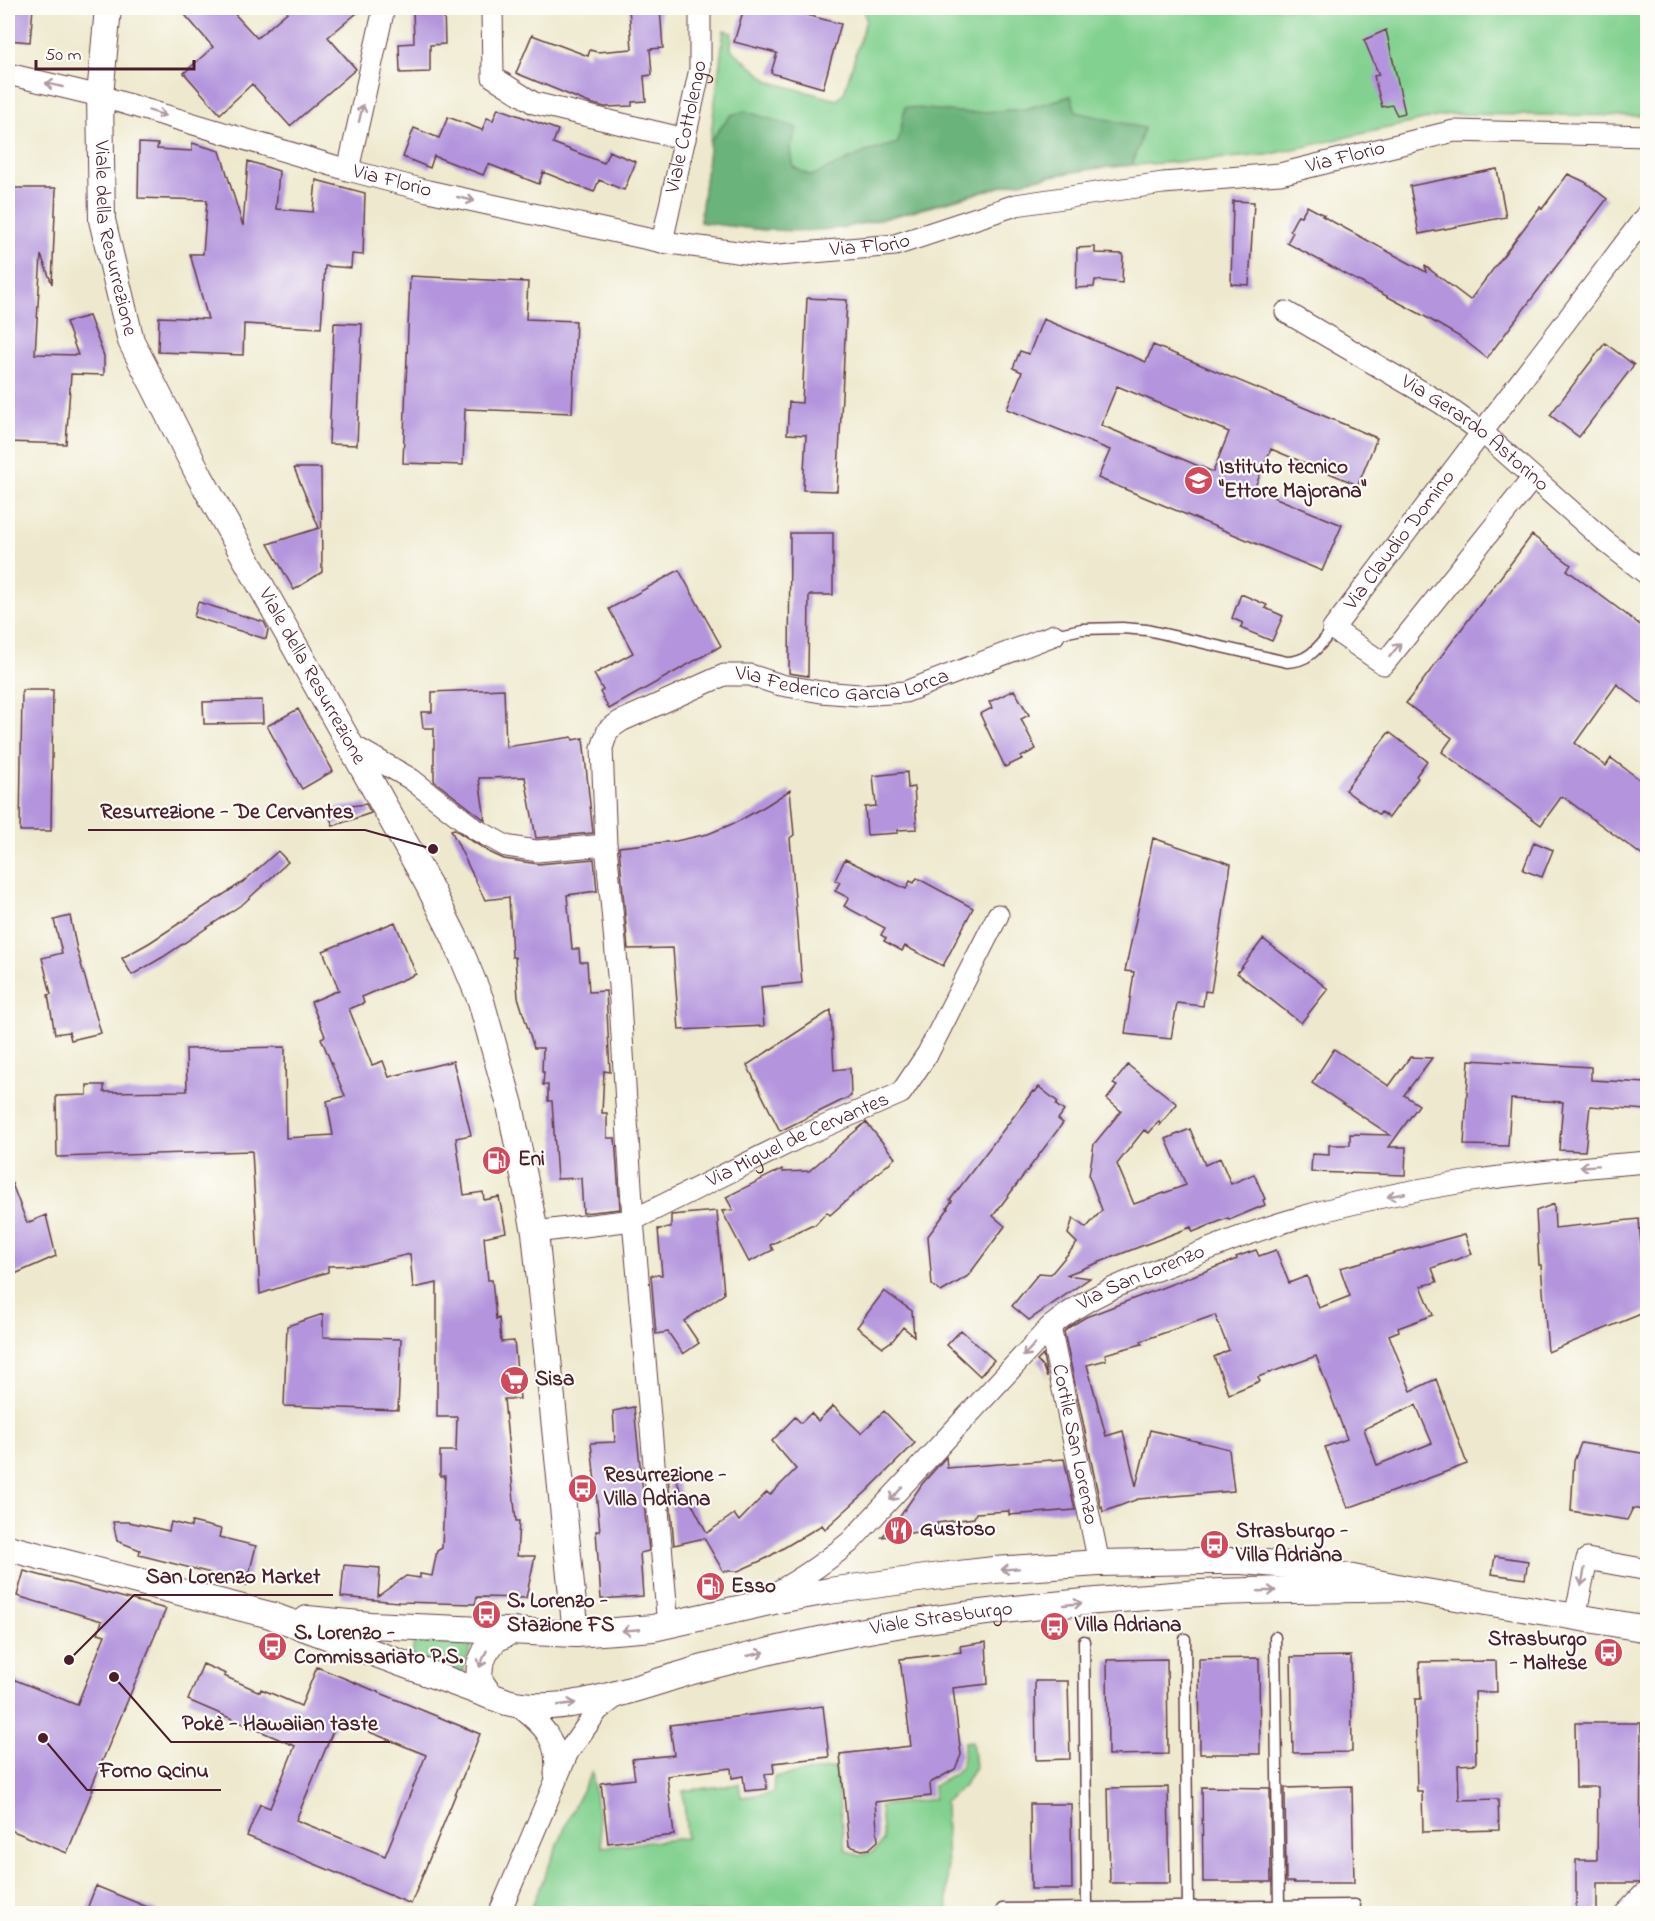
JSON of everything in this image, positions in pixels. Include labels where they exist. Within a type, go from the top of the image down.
[{"type":"street","name":"Viale della Resurrezione","points":[[108,8],[100,96],[102,220],[131,341],[200,477],[428,884],[454,936],[481,1001],[510,1105],[535,1232],[576,1634]]},
{"type":"street","points":[[348,170],[384,8]]},
{"type":"street","points":[[492,8],[493,77],[534,103],[685,139]]},
{"type":"street","name":"Viale Cottolengo","points":[[666,243],[700,69],[700,8]]},
{"type":"street","name":"Via Florio","points":[[8,74],[100,96],[348,170],[440,193],[666,243],[767,256],[895,245],[1016,205],[1163,183],[1280,174],[1454,131],[1647,136]]},
{"type":"street","name":"Via Claudio Domino","points":[[1532,479],[1383,664],[1333,629],[1647,213]]},
{"type":"street","name":"Via Gerardo Astorino","points":[[1286,312],[1442,403],[1482,432],[1532,479],[1647,575]]},
{"type":"street","name":"Via Federico Garcia Lorca","points":[[668,1626],[633,1221],[620,986],[606,845],[602,748],[608,730],[621,721],[724,675],[750,675],[781,685],[821,692],[859,695],[905,692],[1054,635]]},
{"type":"street","points":[[350,744],[411,779],[475,829],[506,846],[537,850],[606,845]]},
{"type":"street","name":"Via Miguel de Cervantes","points":[[535,1232],[633,1221],[800,1137],[902,1093],[928,1053],[998,915]]},
{"type":"street","name":"Via San Lorenzo","points":[[743,1608],[782,1590],[818,1568],[850,1542],[1050,1327],[1068,1312],[1087,1301],[1206,1250],[1298,1218],[1390,1196],[1479,1180],[1574,1167],[1647,1162]]},
{"type":"street","name":"Cortile San Lorenzo","points":[[1050,1327],[1099,1563]]},
{"type":"street","points":[[8,1548],[270,1615]]},
{"type":"street","points":[[1575,1617],[1587,1559],[1647,1570]]},
{"type":"street","points":[[1159,1561],[1168,1565],[1175,1578],[1170,1592],[1162,1597]]},
{"type":"street","name":"Viale Strasburgo","points":[[270,1615],[370,1625],[576,1634],[668,1626],[829,1591],[994,1570],[1099,1563],[1242,1561],[1289,1566],[1401,1588],[1647,1629]]},
{"type":"street","name":"Viale Strasburgo","points":[[270,1615],[490,1696],[517,1705],[537,1707],[576,1703],[750,1656],[903,1624],[991,1612],[1162,1597],[1238,1592],[1401,1588]]},
{"type":"street","points":[[490,1696],[478,1680],[480,1664],[494,1640],[511,1631]]},
{"type":"street","points":[[499,1914],[568,1752],[598,1710],[625,1690]]},
{"type":"street","points":[[517,1705],[541,1726],[554,1746],[557,1760],[554,1781]]},
{"type":"street","points":[[1625,1914],[1643,1895],[1647,1896]]},
{"type":"lane","points":[[1054,635],[1082,629],[1147,630],[1287,662],[1300,661],[1316,651],[1333,629]]},
{"type":"lane","points":[[1275,1637],[1279,1906]]},
{"type":"lane","points":[[1185,1639],[1188,1907]]},
{"type":"lane","points":[[1084,1641],[1087,1908]]},
{"type":"lane","points":[[1002,1914],[1002,1909],[1188,1907],[1224,1910],[1279,1906],[1355,1905]]},
{"type":"green space","points":[[864,8],[1647,8],[1647,116],[1450,114],[1267,155],[1096,168],[1014,183],[929,207],[844,227],[763,230],[700,222],[724,30],[732,33],[731,49],[770,82],[837,100],[844,93],[866,20]]},
{"type":"green space","points":[[1071,96],[1076,112],[1144,128],[1132,165],[1029,180],[846,227],[791,231],[700,222],[710,141],[731,115],[745,111],[797,128],[790,150],[793,167],[811,176],[866,152],[898,143],[905,107],[969,113],[1025,109]]},
{"type":"green space","points":[[414,1641],[472,1646],[464,1665],[464,1674],[412,1656]]},
{"type":"green space","points":[[972,1741],[975,1767],[964,1786],[945,1802],[948,1913],[529,1913],[575,1804],[592,1772],[602,1847],[687,1838],[683,1791],[739,1784],[741,1797],[773,1793],[774,1777],[835,1768],[845,1849],[859,1856],[873,1852],[883,1841],[880,1806],[934,1799],[933,1786],[958,1770],[963,1759],[964,1742]]},
{"type":"building","points":[[8,8],[33,8],[30,42],[8,40]]},
{"type":"building","points":[[179,8],[229,8],[257,38],[292,8],[363,8],[328,37],[356,69],[290,126],[252,84],[220,114],[184,73],[213,47]]},
{"type":"building","points":[[413,8],[444,8],[445,44],[430,45],[430,72],[400,73],[399,44],[414,43]]},
{"type":"building","points":[[629,8],[660,8],[663,48],[650,49],[652,75],[644,76],[646,101],[632,102],[632,106],[605,107],[589,103],[516,73],[532,35],[588,56],[590,50],[597,52],[632,49]]},
{"type":"building","points":[[744,8],[781,8],[841,24],[823,88],[771,73],[777,53],[734,42]]},
{"type":"building","points":[[1386,30],[1405,113],[1397,115],[1392,105],[1382,107],[1374,76],[1379,75],[1364,40]]},
{"type":"building","points":[[498,108],[558,130],[553,143],[604,163],[609,151],[636,162],[624,190],[599,180],[594,192],[543,172],[539,184],[488,164],[483,175],[434,156],[430,168],[403,157],[414,128],[439,138],[448,117],[482,130],[487,118],[493,120]]},
{"type":"building","points":[[139,143],[158,144],[157,149],[192,151],[192,143],[220,151],[243,226],[248,161],[279,171],[276,209],[313,212],[316,180],[365,193],[363,255],[352,254],[351,268],[325,266],[321,328],[244,324],[243,355],[158,352],[159,317],[208,319],[190,254],[203,254],[207,200],[138,198]]},
{"type":"building","points":[[1497,169],[1506,217],[1419,234],[1410,186]]},
{"type":"building","points":[[1568,174],[1585,182],[1607,199],[1487,358],[1460,337],[1424,316],[1287,243],[1293,232],[1290,230],[1298,215],[1301,216],[1307,206],[1426,272],[1425,266],[1470,300],[1540,207],[1542,209]]},
{"type":"building","points":[[8,188],[56,188],[52,284],[41,255],[35,354],[78,355],[66,322],[89,316],[104,356],[104,375],[71,374],[66,444],[8,442]]},
{"type":"building","points":[[1233,201],[1254,202],[1249,285],[1231,284]]},
{"type":"building","points":[[1095,247],[1095,253],[1123,254],[1122,283],[1095,280],[1094,287],[1076,288],[1077,248]]},
{"type":"building","points":[[410,276],[528,282],[526,319],[576,321],[572,413],[465,409],[463,465],[403,463]]},
{"type":"building","points":[[807,298],[847,300],[837,491],[803,490],[806,435],[787,434],[789,402],[802,403]]},
{"type":"building","points":[[1043,319],[1146,362],[1153,345],[1377,438],[1358,485],[1271,449],[1254,489],[1342,525],[1322,571],[1098,478],[1110,450],[1007,409],[1022,372],[1013,368],[1020,351],[1029,354]],"holes":[[[1117,386],[1229,432],[1213,472],[1101,425]]]},
{"type":"building","points":[[334,323],[362,324],[357,445],[329,444]]},
{"type":"building","points":[[1605,343],[1634,365],[1579,437],[1550,415]]},
{"type":"building","points":[[294,468],[321,468],[322,572],[294,590],[268,544],[319,528]]},
{"type":"building","points":[[790,533],[833,533],[833,595],[809,595],[808,676],[789,673]]},
{"type":"building","points":[[1532,535],[1571,565],[1567,570],[1647,630],[1647,708],[1617,684],[1575,743],[1606,766],[1611,758],[1647,785],[1647,859],[1562,796],[1541,825],[1442,752],[1452,738],[1406,703]]},
{"type":"building","points":[[679,570],[721,646],[609,709],[600,692],[603,690],[594,674],[633,653],[609,609]]},
{"type":"building","points":[[1241,594],[1267,605],[1265,608],[1283,616],[1272,641],[1240,628],[1243,623],[1232,618]]},
{"type":"building","points":[[198,602],[264,622],[268,630],[266,639],[194,617]]},
{"type":"building","points":[[504,689],[506,747],[572,737],[573,740],[583,738],[593,833],[536,838],[525,777],[479,778],[485,820],[434,781],[434,728],[423,728],[421,712],[432,712],[432,692]]},
{"type":"building","points":[[22,690],[53,690],[51,831],[20,831]]},
{"type":"building","points":[[1014,690],[1029,715],[1021,719],[1036,749],[1005,767],[980,714],[992,708],[989,702]]},
{"type":"building","points":[[262,700],[263,723],[204,724],[203,702]]},
{"type":"building","points":[[298,709],[333,771],[302,789],[267,726]]},
{"type":"building","points":[[1389,732],[1427,761],[1416,776],[1418,778],[1389,818],[1381,812],[1379,815],[1345,790]]},
{"type":"building","points":[[907,772],[908,788],[914,787],[917,829],[867,835],[865,807],[876,806],[873,776]]},
{"type":"building","points":[[790,790],[794,835],[790,838],[802,983],[761,987],[764,1026],[679,1030],[673,948],[628,949],[619,847],[676,841],[708,834],[737,822]]},
{"type":"building","points":[[366,804],[371,813],[333,826],[327,809]]},
{"type":"building","points":[[454,829],[504,859],[538,864],[594,859],[597,891],[567,895],[572,949],[579,949],[580,962],[587,962],[589,992],[606,991],[610,1072],[604,1071],[602,1113],[607,1113],[607,1138],[615,1138],[620,1209],[583,1213],[581,1178],[557,1179],[552,1101],[548,1101],[548,1085],[543,1085],[543,1048],[534,1048],[518,997],[515,957],[512,957],[509,897],[485,900],[451,830]]},
{"type":"building","points":[[1153,838],[1231,864],[1211,992],[1205,991],[1203,1006],[1177,1003],[1171,1039],[1125,1034],[1134,972],[1125,971]]},
{"type":"building","points":[[1534,842],[1553,850],[1542,877],[1523,870]]},
{"type":"building","points":[[278,851],[288,862],[244,903],[132,975],[122,958],[243,882]]},
{"type":"building","points":[[845,859],[906,889],[910,881],[914,883],[917,878],[973,908],[943,966],[905,946],[902,951],[884,941],[886,938],[881,935],[885,928],[844,906],[849,898],[835,891],[840,882],[835,880]]},
{"type":"building","points":[[70,916],[77,950],[101,1033],[71,1040],[69,1032],[55,1034],[48,995],[51,994],[42,958],[62,953],[54,920]]},
{"type":"building","points":[[395,922],[416,974],[362,997],[364,1003],[349,1009],[372,1065],[383,1061],[389,1077],[453,1061],[471,1135],[456,1138],[464,1195],[483,1192],[484,1200],[499,1197],[506,1232],[484,1237],[488,1280],[492,1280],[501,1342],[514,1341],[520,1399],[504,1399],[516,1521],[519,1521],[517,1556],[535,1556],[526,1598],[477,1597],[475,1604],[399,1602],[341,1597],[344,1565],[380,1568],[378,1596],[406,1576],[420,1578],[420,1574],[432,1576],[437,1551],[442,1548],[445,1476],[440,1476],[440,1451],[456,1451],[457,1417],[437,1417],[437,1283],[413,1288],[410,1254],[364,1265],[328,1266],[328,1272],[260,1294],[252,1151],[57,1157],[56,1096],[87,1095],[87,1085],[104,1085],[104,1092],[187,1091],[186,1049],[285,1047],[286,1138],[333,1135],[327,1101],[345,1096],[321,1038],[325,1036],[311,1002],[339,990],[323,951]]},
{"type":"building","points":[[1263,939],[1328,989],[1301,1023],[1237,973]]},
{"type":"building","points":[[831,1010],[834,1070],[850,1068],[851,1096],[780,1131],[747,1065]]},
{"type":"building","points":[[1334,1049],[1389,1086],[1410,1057],[1432,1058],[1404,1095],[1419,1105],[1389,1147],[1406,1147],[1405,1175],[1311,1172],[1312,1154],[1329,1155],[1329,1145],[1350,1145],[1350,1134],[1390,1135],[1312,1083]]},
{"type":"building","points":[[1469,1060],[1591,1067],[1591,1080],[1647,1083],[1647,1110],[1590,1106],[1585,1151],[1559,1150],[1563,1102],[1511,1099],[1508,1146],[1464,1145]]},
{"type":"building","points":[[1128,1065],[1177,1104],[1160,1125],[1159,1121],[1149,1133],[1144,1130],[1117,1164],[1134,1204],[1186,1185],[1166,1139],[1190,1129],[1205,1165],[1220,1158],[1231,1184],[1254,1174],[1265,1199],[1263,1200],[1265,1205],[1193,1232],[1191,1227],[1066,1275],[1090,1278],[1029,1320],[1012,1306],[1039,1273],[1051,1274],[1077,1243],[1068,1234],[1073,1218],[1086,1228],[1102,1210],[1089,1176],[1094,1144],[1121,1111],[1107,1099],[1117,1086],[1113,1084]]},
{"type":"building","points":[[1039,1087],[1058,1102],[1056,1105],[1064,1111],[1058,1119],[1063,1123],[993,1216],[1005,1226],[968,1276],[941,1292],[932,1285],[928,1236],[948,1209],[952,1201],[950,1200],[1033,1091],[1035,1092]]},
{"type":"building","points":[[866,1122],[895,1158],[830,1215],[827,1212],[815,1225],[770,1245],[773,1250],[749,1262],[722,1211],[733,1210],[726,1197],[782,1169],[783,1172],[809,1171]]},
{"type":"building","points":[[9,1176],[27,1223],[46,1215],[56,1256],[8,1277]]},
{"type":"building","points":[[1554,1204],[1555,1228],[1639,1219],[1646,1312],[1548,1352],[1536,1211]]},
{"type":"building","points":[[717,1211],[724,1294],[684,1321],[699,1343],[683,1354],[668,1332],[656,1334],[651,1275],[662,1275],[658,1229],[671,1228],[671,1215]]},
{"type":"building","points":[[1465,1234],[1472,1254],[1432,1268],[1437,1282],[1421,1286],[1433,1315],[1398,1328],[1399,1331],[1389,1335],[1411,1391],[1436,1379],[1467,1464],[1348,1508],[1325,1447],[1347,1439],[1316,1356],[1258,1377],[1260,1381],[1229,1394],[1214,1357],[1229,1350],[1215,1315],[1141,1341],[1142,1344],[1105,1354],[1106,1360],[1087,1365],[1106,1436],[1123,1431],[1136,1486],[1150,1430],[1229,1449],[1234,1491],[1138,1499],[1103,1512],[1064,1332],[1086,1317],[1256,1250],[1259,1256],[1276,1250],[1289,1283],[1307,1276],[1319,1308],[1350,1296],[1340,1268]],"holes":[[[1416,1405],[1432,1443],[1377,1465],[1364,1429]]]},
{"type":"building","points":[[884,1291],[912,1311],[914,1336],[903,1327],[893,1340],[883,1347],[857,1327]]},
{"type":"building","points":[[323,1314],[323,1337],[401,1339],[398,1410],[284,1406],[287,1326]]},
{"type":"building","points":[[961,1330],[994,1360],[980,1376],[947,1345]]},
{"type":"building","points":[[1043,1355],[1047,1378],[1043,1367],[1037,1361]]},
{"type":"building","points":[[833,1406],[861,1433],[884,1411],[915,1443],[825,1529],[822,1525],[765,1559],[738,1571],[723,1571],[704,1538],[674,1545],[668,1476],[676,1476],[682,1498],[687,1494],[707,1533],[734,1514],[739,1521],[767,1492],[770,1495],[796,1469],[772,1441],[795,1417],[801,1423],[811,1413],[818,1421]]},
{"type":"building","points":[[634,1407],[649,1551],[640,1553],[643,1596],[601,1599],[596,1531],[600,1531],[591,1443],[615,1442],[613,1411]]},
{"type":"building","points":[[1581,1443],[1647,1454],[1647,1511],[1633,1508],[1627,1520],[1571,1511],[1574,1461]]},
{"type":"building","points":[[946,1457],[947,1468],[1064,1459],[1075,1510],[1009,1515],[1009,1511],[976,1513],[974,1518],[937,1523],[938,1529],[882,1537],[901,1515],[922,1484]]},
{"type":"building","points":[[113,1522],[129,1522],[169,1531],[171,1522],[191,1527],[192,1522],[221,1529],[219,1537],[256,1546],[246,1586],[210,1577],[211,1573],[139,1555],[140,1550],[117,1541]]},
{"type":"building","points":[[1495,1556],[1528,1561],[1525,1579],[1492,1574]]},
{"type":"building","points":[[24,1571],[166,1609],[91,1788],[93,1789],[67,1853],[8,1829],[8,1677],[77,1705],[105,1635],[98,1633],[102,1621],[17,1596]]},
{"type":"building","points":[[986,1642],[988,1684],[953,1688],[961,1755],[955,1769],[930,1783],[931,1796],[875,1802],[878,1841],[869,1849],[862,1850],[849,1846],[840,1754],[911,1746],[900,1659],[961,1652],[960,1646]]},
{"type":"building","points":[[1351,1656],[1352,1752],[1293,1753],[1291,1657]]},
{"type":"building","points":[[1259,1658],[1260,1754],[1200,1754],[1199,1659]]},
{"type":"building","points":[[1167,1659],[1168,1754],[1108,1755],[1107,1660]]},
{"type":"building","points":[[1496,1661],[1497,1692],[1475,1692],[1476,1764],[1458,1765],[1459,1800],[1498,1799],[1499,1830],[1423,1832],[1422,1791],[1417,1791],[1415,1699],[1421,1699],[1419,1662]]},
{"type":"building","points":[[203,1664],[260,1692],[261,1689],[301,1706],[317,1667],[480,1734],[411,1904],[247,1836],[260,1804],[270,1808],[295,1746],[188,1700]],"holes":[[[338,1719],[426,1755],[385,1856],[296,1820]]]},
{"type":"building","points":[[1035,1681],[1068,1681],[1070,1759],[1036,1760]]},
{"type":"building","points":[[823,1706],[829,1757],[773,1763],[774,1773],[765,1774],[767,1789],[745,1791],[743,1776],[732,1778],[731,1768],[667,1776],[674,1835],[608,1843],[601,1783],[635,1779],[632,1759],[674,1755],[670,1725]]},
{"type":"building","points":[[1575,1723],[1641,1723],[1640,1883],[1597,1883],[1597,1914],[1576,1914],[1576,1860],[1597,1860],[1598,1787],[1576,1787]]},
{"type":"building","points":[[1352,1786],[1354,1883],[1286,1882],[1285,1788]]},
{"type":"building","points":[[1168,1787],[1170,1883],[1110,1883],[1108,1788]]},
{"type":"building","points":[[1202,1787],[1270,1788],[1271,1882],[1203,1882]]},
{"type":"building","points":[[1030,1804],[1071,1804],[1072,1889],[1031,1889]]},
{"type":"building","points":[[96,1886],[162,1913],[162,1914],[85,1914]]},
{"type":"place","name":"Istituto tecnico \"Ettore Majorana\"","points":[[1198,480]]},
{"type":"place","name":"Resurrezione - De Cervantes","points":[[433,849]]},
{"type":"place","name":"Eni","points":[[497,1160]]},
{"type":"place","name":"Sisa","points":[[514,1380]]},
{"type":"place","name":"Resurrezione - Villa Adriana","points":[[583,1488]]},
{"type":"place","name":"Gustoso","points":[[899,1530]]},
{"type":"place","name":"Strasburgo - Villa Adriana","points":[[1215,1544]]},
{"type":"place","name":"Esso","points":[[710,1587]]},
{"type":"place","name":"S. Lorenzo - Stazione FS","points":[[486,1614]]},
{"type":"place","name":"Villa Adriana","points":[[1054,1626]]},
{"type":"place","name":"S. Lorenzo - Commissariato P.S.","points":[[273,1646]]},
{"type":"place","name":"Strasburgo - Maltese","points":[[1608,1652]]},
{"type":"place","name":"San Lorenzo Market","points":[[69,1660]]},
{"type":"place","name":"Pokè - Hawaiian taste","points":[[114,1677]]},
{"type":"place","name":"Forno Qcinu","points":[[43,1738]]}]
